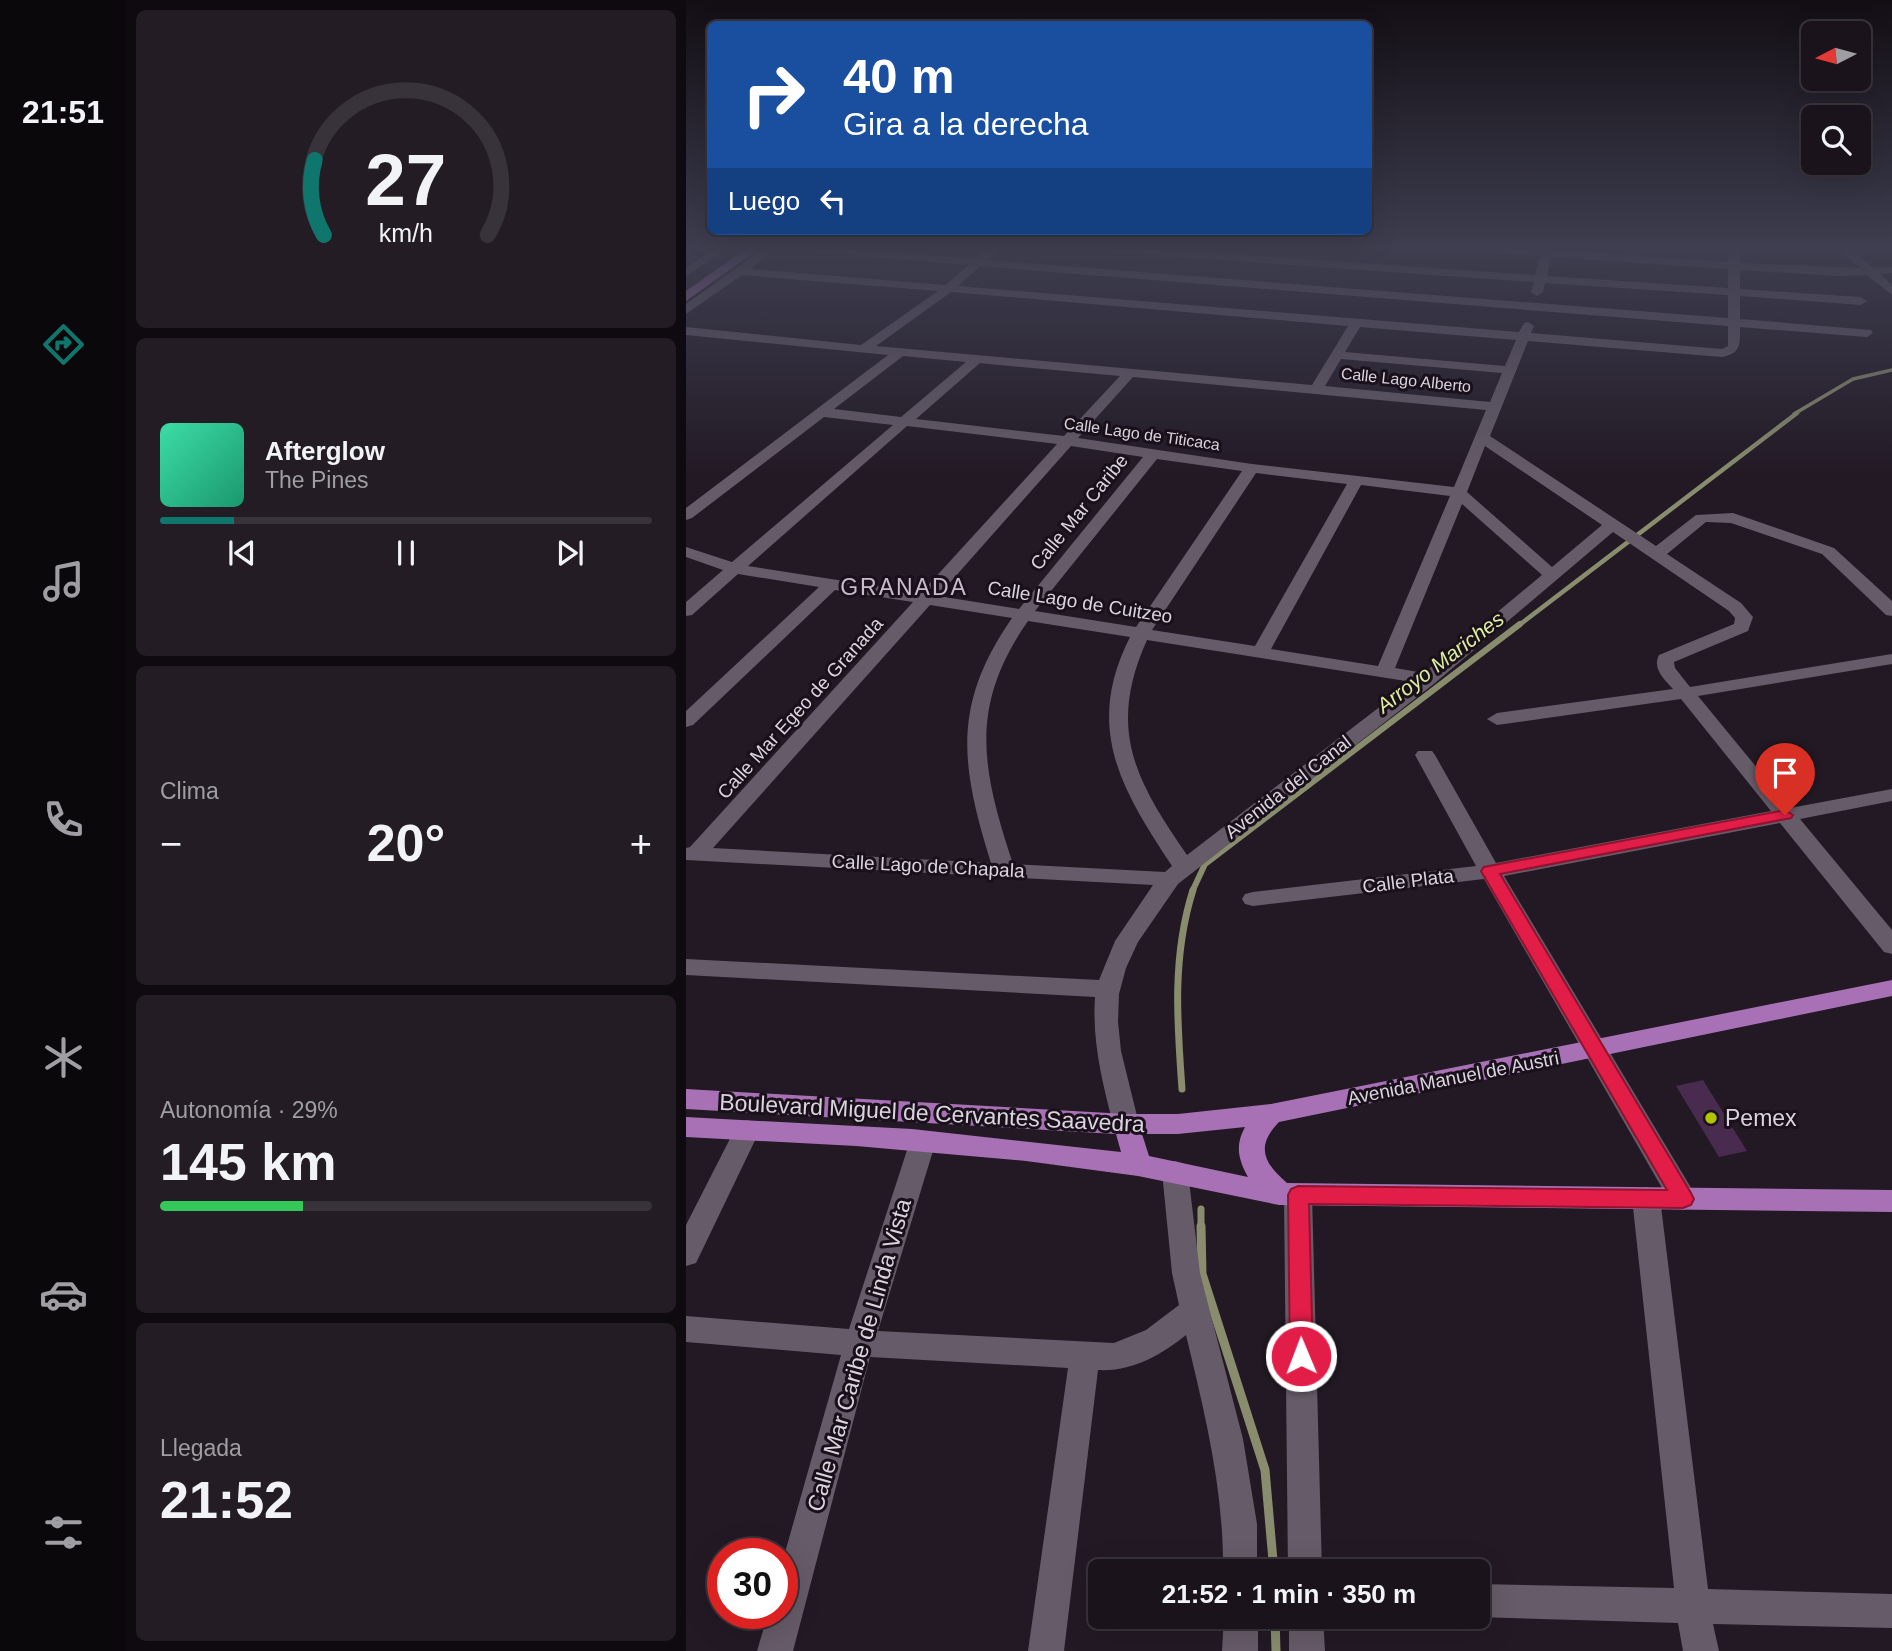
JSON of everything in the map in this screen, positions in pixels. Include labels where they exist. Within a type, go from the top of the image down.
[{"type":"main road","name":"Avenida Manuel de Austri","points":[[1178,1124],[1271,1114],[1892,988]]},
{"type":"main road","name":"Boulevard Miguel de Cervantes Saavedra","points":[[686,1099],[1126,1124],[1178,1124]]},
{"type":"main road","points":[[1271,1114],[1256,1129],[1251,1149],[1252,1160],[1264,1181],[1289,1194]]},
{"type":"main road","points":[[1126,1124],[1138,1165]]},
{"type":"main road","name":"Boulevard Miguel de Cervantes Saavedra","points":[[686,1127],[923,1141],[1138,1165],[1289,1194],[1892,1201]]},
{"type":"street","points":[[863,349],[900,323]]},
{"type":"street","points":[[1317,388],[1356,323]]},
{"type":"street","points":[[1357,323],[1711,352],[1731,351],[1734,346],[1734,323]]},
{"type":"street","points":[[1385,671],[1529,323]]},
{"type":"street","points":[[1735,323],[1867,333]]},
{"type":"street","name":"Calle Lago Alberto","points":[[686,331],[899,353],[1317,388],[1495,407]]},
{"type":"street","points":[[686,515],[899,353]]},
{"type":"street","points":[[1338,355],[1511,370]]},
{"type":"street","points":[[686,611],[977,359]]},
{"type":"street","name":"Calle Mar Egeo de Granada","points":[[691,854],[1131,371]]},
{"type":"street","name":"Calle Lago de Titicaca","points":[[820,412],[1068,440],[1252,468],[1458,492]]},
{"type":"street","points":[[1483,438],[1744,617],[1742,627],[1665,659],[1666,669],[1892,946]]},
{"type":"street","name":"Calle Mar Caribe","points":[[1004,870],[984,806],[976,760],[978,711],[989,670],[1021,615],[1153,454]]},
{"type":"street","points":[[1177,873],[1145,811],[1127,769],[1118,736],[1117,706],[1123,672],[1139,633],[1252,468]]},
{"type":"street","points":[[1261,651],[1357,479]]},
{"type":"street","points":[[1458,492],[1552,576]]},
{"type":"street","points":[[1650,550],[1702,518],[1732,518],[1828,551],[1840,559],[1887,607]]},
{"type":"street","name":"Avenida del Canal","points":[[1126,1124],[1105,1038],[1107,989],[1115,964],[1138,919],[1177,873],[1428,679],[1552,576],[1620,530]]},
{"type":"street","name":"Calle Lago de Cuitzeo","points":[[686,552],[735,569],[1428,679]]},
{"type":"street","points":[[686,721],[832,584]]},
{"type":"street","points":[[1497,719],[1685,693],[1892,659]]},
{"type":"street","points":[[1425,755],[1683,1199]]},
{"type":"street","name":"Calle Plata","points":[[1253,899],[1490,871],[1892,795]]},
{"type":"street","name":"Calle Lago de Chapala","points":[[691,854],[1004,870],[1177,873]]},
{"type":"street","points":[[686,967],[1107,989]]},
{"type":"street","points":[[686,1254],[747,1130]]},
{"type":"street","name":"Calle Mar Caribe de Linda Vista","points":[[775,1651],[859,1343],[923,1141]]},
{"type":"street","points":[[1175,1172],[1181,1237],[1195,1311],[1227,1439],[1240,1524],[1240,1559]]},
{"type":"street","points":[[1289,1194],[1303,1559]]},
{"type":"street","points":[[1646,1198],[1693,1608],[1701,1651]]},
{"type":"street","points":[[686,1329],[859,1343],[1085,1356],[1133,1354],[1157,1342],[1195,1311]]},
{"type":"street","points":[[1046,1651],[1085,1356]]},
{"type":"street","points":[[1490,1601],[1892,1611]]},
{"type":"street","points":[[1240,1651],[1241,1629]]},
{"type":"street","points":[[1306,1629],[1307,1651]]},
{"type":"building","name":"Pemex","points":[[1703,1080],[1747,1151],[1719,1157],[1676,1086]]},
{"type":"waterway","name":"Arroyo Mariches","points":[[1794,414],[1853,379],[1892,370]]},
{"type":"waterway","name":"Arroyo Mariches","points":[[1518,626],[1797,413]]},
{"type":"waterway","name":"Arroyo Mariches","points":[[1192,892],[1205,864],[1520,624]]},
{"type":"waterway","name":"Arroyo Mariches","points":[[1182,1089],[1178,1014],[1179,964],[1186,915],[1193,890]]},
{"type":"waterway","name":"Arroyo Mariches","points":[[1201,1209],[1201,1226]]},
{"type":"waterway","name":"Arroyo Mariches","points":[[1201,1226],[1202,1274],[1265,1470],[1273,1559]]},
{"type":"waterway","name":"Arroyo Mariches","points":[[1275,1629],[1276,1651]]},
{"type":"place","name":"Pemex","points":[[1711,1118]]},
{"type":"district","name":"GRANADA","points":[[904,587]]},
{"type":"route","points":[[1301,1356],[1298,1195],[1683,1199],[1490,871],[1785,815]]}]
